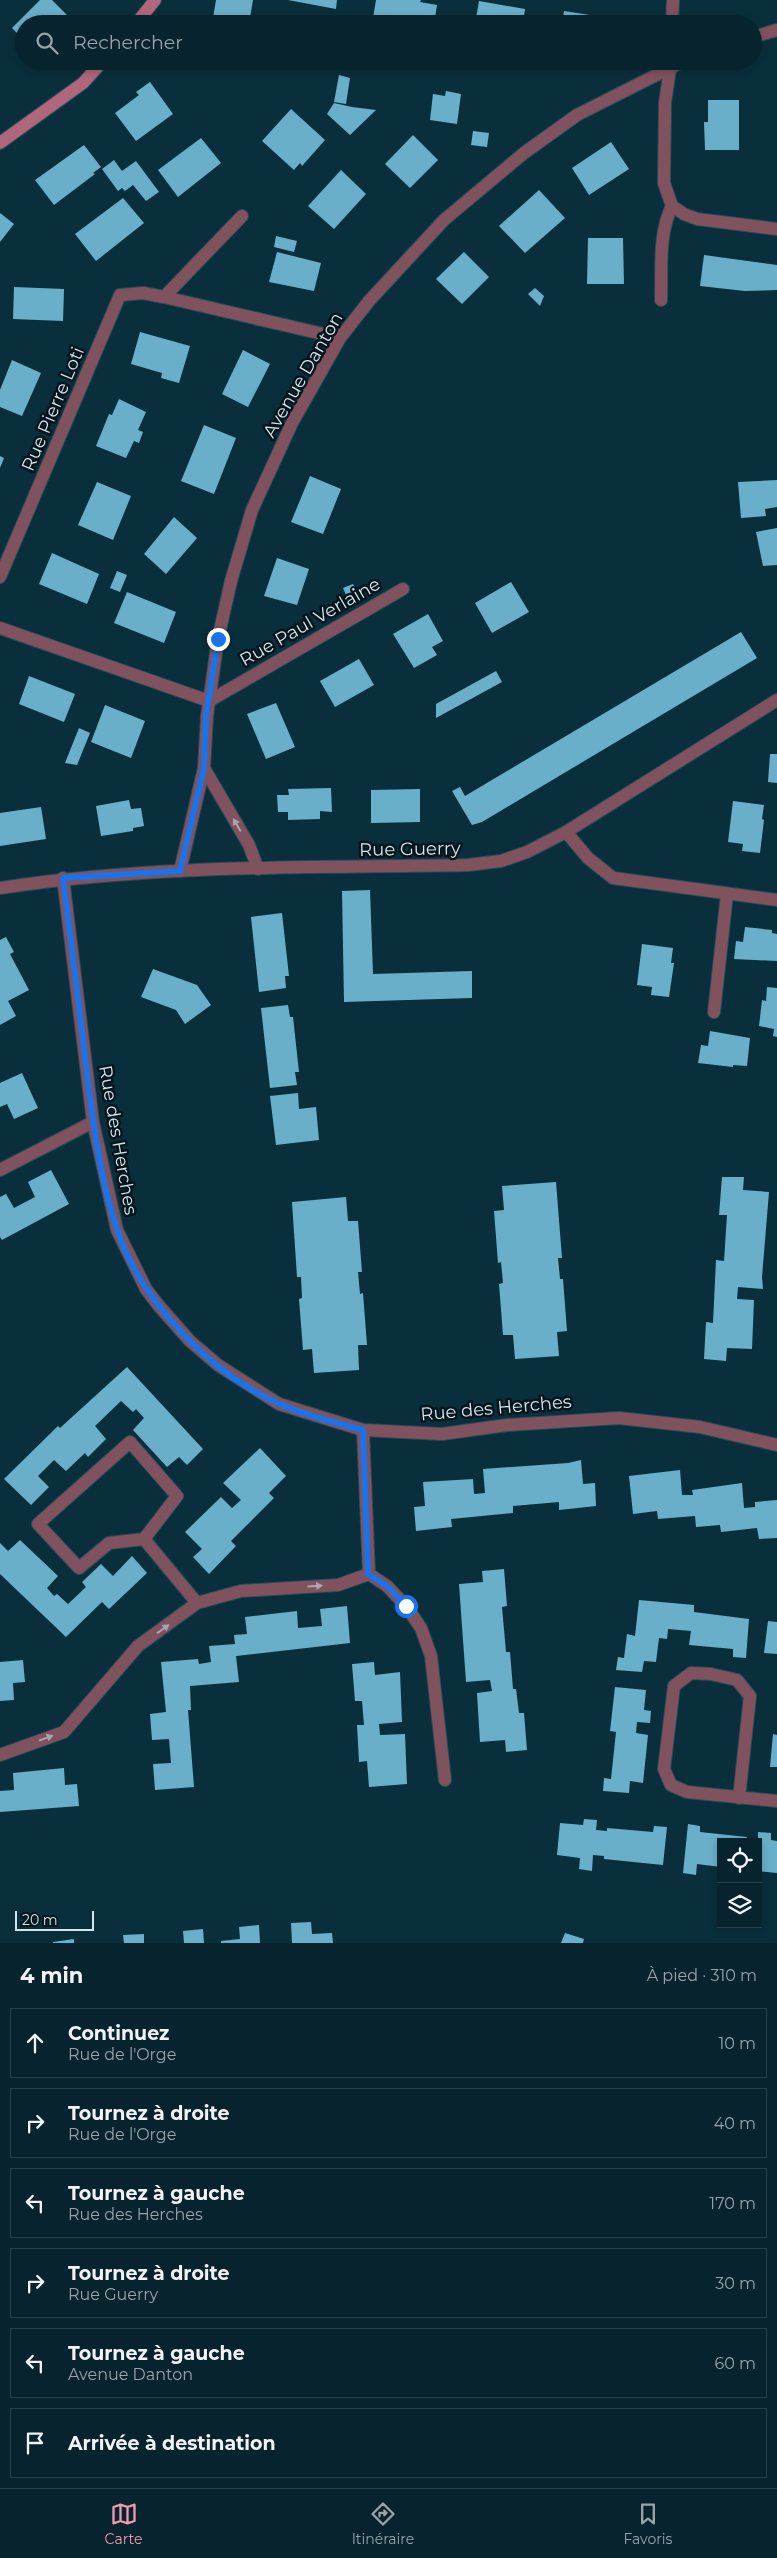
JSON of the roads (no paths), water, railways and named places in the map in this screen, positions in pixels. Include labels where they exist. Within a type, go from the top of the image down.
[{"type":"main road","points":[[143,15],[155,0]]},
{"type":"main road","points":[[0,143],[84,83],[95,70]]},
{"type":"street","points":[[672,15],[673,0]]},
{"type":"street","points":[[762,34],[777,30]]},
{"type":"street","name":"Avenue Danton","points":[[180,871],[204,768],[208,701],[218,639],[231,581],[252,510],[292,423],[340,338],[369,301],[444,220],[524,153],[577,115],[661,70]]},
{"type":"street","points":[[669,70],[665,104],[664,183],[672,206],[684,214],[697,218],[777,229]]},
{"type":"street","points":[[661,300],[664,232],[666,218],[672,206]]},
{"type":"street","points":[[164,297],[242,216]]},
{"type":"street","name":"Rue Pierre Loti","points":[[0,577],[120,295],[143,293],[164,297],[340,338]]},
{"type":"street","name":"Rue Paul Verlaine","points":[[208,701],[404,589]]},
{"type":"street","points":[[0,628],[208,701]]},
{"type":"street","name":"Rue Guerry","points":[[0,888],[63,878],[180,871],[468,865],[501,861],[527,852],[566,832],[777,700]]},
{"type":"street","points":[[204,768],[249,845],[258,869]]},
{"type":"street","points":[[566,832],[588,858],[613,878],[777,900]]},
{"type":"street","name":"Rue des Herches","points":[[63,878],[93,1122],[117,1230],[146,1289],[171,1321],[190,1341],[218,1365],[279,1404],[363,1430],[442,1434],[507,1425],[619,1418],[700,1427],[777,1444]]},
{"type":"street","points":[[714,1012],[728,894]]},
{"type":"street","points":[[0,1170],[93,1122]]},
{"type":"street","points":[[363,1430],[368,1574]]},
{"type":"street","points":[[130,1442],[177,1496],[144,1539],[109,1543],[79,1568],[38,1524],[130,1442]]},
{"type":"street","points":[[144,1539],[197,1603]]},
{"type":"street","points":[[0,1755],[64,1732],[138,1646],[197,1603],[241,1591],[338,1585],[368,1574]]},
{"type":"street","points":[[368,1574],[387,1586],[406,1606],[421,1628],[431,1656],[445,1780]]},
{"type":"street","points":[[739,1798],[750,1696],[737,1680],[711,1674],[691,1673],[674,1686],[664,1769],[672,1785],[687,1792],[739,1798],[777,1801]]}]
